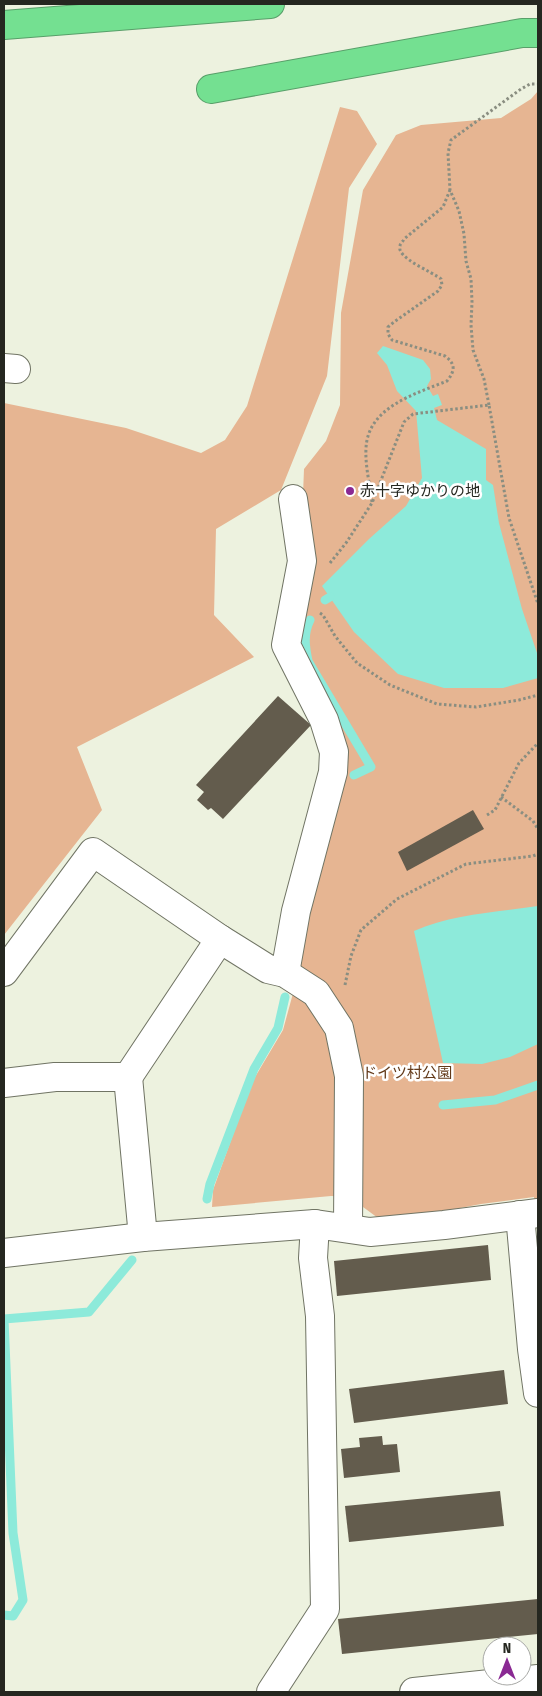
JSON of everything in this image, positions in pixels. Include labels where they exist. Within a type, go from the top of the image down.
[{"type":"highway","points":[[4,25],[270,4]]},
{"type":"highway","points":[[211,89],[522,33],[538,33]]},
{"type":"street","points":[[285,973],[296,911],[333,772],[334,752],[324,720],[286,645],[302,561],[293,499]]},
{"type":"street","points":[[4,972],[94,852],[220,939],[268,969],[285,973],[316,993],[339,1028],[349,1076],[348,1228]]},
{"type":"street","points":[[142,1237],[128,1077],[220,939]]},
{"type":"street","points":[[4,1083],[55,1077],[128,1077]]},
{"type":"street","points":[[4,1253],[142,1237],[315,1224],[370,1232],[529,1214],[532,1349],[538,1393]]},
{"type":"street","points":[[271,1692],[325,1610],[320,1316],[313,1258],[315,1224]]},
{"type":"street","points":[[414,1692],[538,1678]]},
{"type":"path","points":[[538,84],[530,84],[521,88],[451,140],[448,153],[450,190],[459,211],[464,234],[466,261],[471,280],[473,350],[484,379],[509,518],[538,604]]},
{"type":"path","points":[[372,503],[366,449],[369,432],[377,417],[398,402],[447,381],[454,368],[452,361],[445,356],[392,340],[388,334],[388,327],[438,291],[442,285],[441,280],[436,275],[404,258],[400,252],[400,246],[404,239],[443,207],[450,190]]},
{"type":"path","points":[[328,565],[346,543],[372,503],[408,416],[489,405]]},
{"type":"path","points":[[293,604],[308,608],[322,615],[335,636],[357,663],[390,686],[437,704],[476,707],[538,695]]},
{"type":"path","points":[[487,814],[495,810],[519,763],[538,742]]},
{"type":"path","points":[[501,797],[533,821],[538,828]]},
{"type":"path","points":[[329,1013],[344,995],[351,956],[361,930],[397,899],[466,864],[538,854]]},
{"type":"green space","name":"ドイツ村公園","points":[[538,91],[538,1234],[534,1197],[434,1213],[378,1218],[363,1207],[360,1197],[331,1196],[212,1207],[213,1190],[252,1082],[283,1030],[301,964],[308,914],[347,760],[297,648],[304,469],[326,441],[340,405],[341,313],[363,190],[396,135],[421,125],[501,118],[531,99]]},
{"type":"green space","points":[[340,107],[357,111],[377,144],[349,188],[327,376],[281,490],[216,529],[214,615],[254,657],[77,747],[102,810],[4,935],[4,403],[126,428],[201,453],[225,440],[247,406]]},
{"type":"water","points":[[383,346],[423,360],[430,369],[431,379],[427,386],[433,396],[438,394],[442,405],[434,408],[437,420],[486,449],[486,480],[493,485],[499,523],[522,609],[538,656],[538,678],[503,688],[444,688],[398,674],[354,632],[322,586],[369,539],[406,506],[422,478],[416,411],[397,391],[387,365],[377,353]]},
{"type":"water","points":[[538,906],[538,1044],[510,1057],[482,1064],[443,1063],[414,931],[459,917]]},
{"type":"building","points":[[278,696],[311,725],[223,819],[211,808],[208,810],[197,800],[204,792],[196,785]]},
{"type":"building","points":[[473,810],[484,829],[407,871],[398,852]]},
{"type":"building","points":[[488,1245],[491,1280],[337,1296],[334,1261]]},
{"type":"building","points":[[504,1370],[508,1404],[354,1423],[349,1389]]},
{"type":"building","points":[[382,1436],[383,1445],[397,1444],[400,1472],[344,1478],[341,1449],[360,1447],[359,1438]]},
{"type":"building","points":[[500,1491],[504,1526],[349,1542],[345,1506]]},
{"type":"building","points":[[538,1599],[538,1634],[482,1636],[482,1640],[342,1654],[338,1619]]},
{"type":"waterway","points":[[325,600],[330,597]]},
{"type":"waterway","points":[[310,620],[305,640],[308,661],[371,767],[354,775]]},
{"type":"waterway","points":[[207,1199],[210,1184],[254,1069],[278,1028],[285,997]]},
{"type":"waterway","points":[[443,1105],[495,1100],[538,1085]]},
{"type":"waterway","points":[[4,1615],[13,1616],[23,1600],[13,1533],[4,1319],[89,1312],[132,1260]]},
{"type":"place","name":"赤十字ゆかりの地","points":[[350,491]]}]
